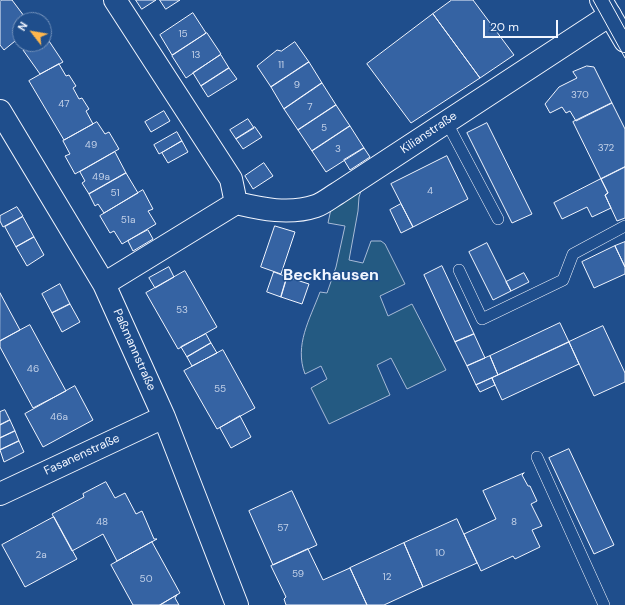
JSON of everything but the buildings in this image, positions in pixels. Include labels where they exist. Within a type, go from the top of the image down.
[{"type":"street","points":[[104,284],[236,203],[231,179],[115,0]]},
{"type":"street","points":[[606,8],[625,41]]},
{"type":"street","name":"Kilianstraße","points":[[236,203],[287,211],[316,206],[338,194],[446,121],[606,8]]},
{"type":"street","name":"Paßmannstraße","points":[[0,110],[104,284],[164,417],[237,605]]},
{"type":"street","name":"Fasanenstraße","points":[[0,494],[164,417]]},
{"type":"lane","points":[[446,121],[498,219]]},
{"type":"lane","points":[[459,270],[482,319],[563,280],[572,254],[625,226]]},
{"type":"lane","points":[[537,458],[604,605]]},
{"type":"shaded area","points":[[362,188],[359,197],[358,211],[349,260],[363,263],[371,241],[381,241],[385,244],[405,284],[380,296],[388,316],[412,304],[446,370],[407,389],[391,358],[377,365],[390,395],[329,424],[311,388],[327,379],[321,366],[305,374],[301,353],[302,342],[320,292],[327,293],[336,267],[345,226],[328,223],[331,209]]},
{"type":"tram line","points":[[593,0],[625,58]]},
{"type":"tram line","points":[[609,0],[625,29]]},
{"type":"district","name":"Beckhausen","points":[[331,276]]}]
